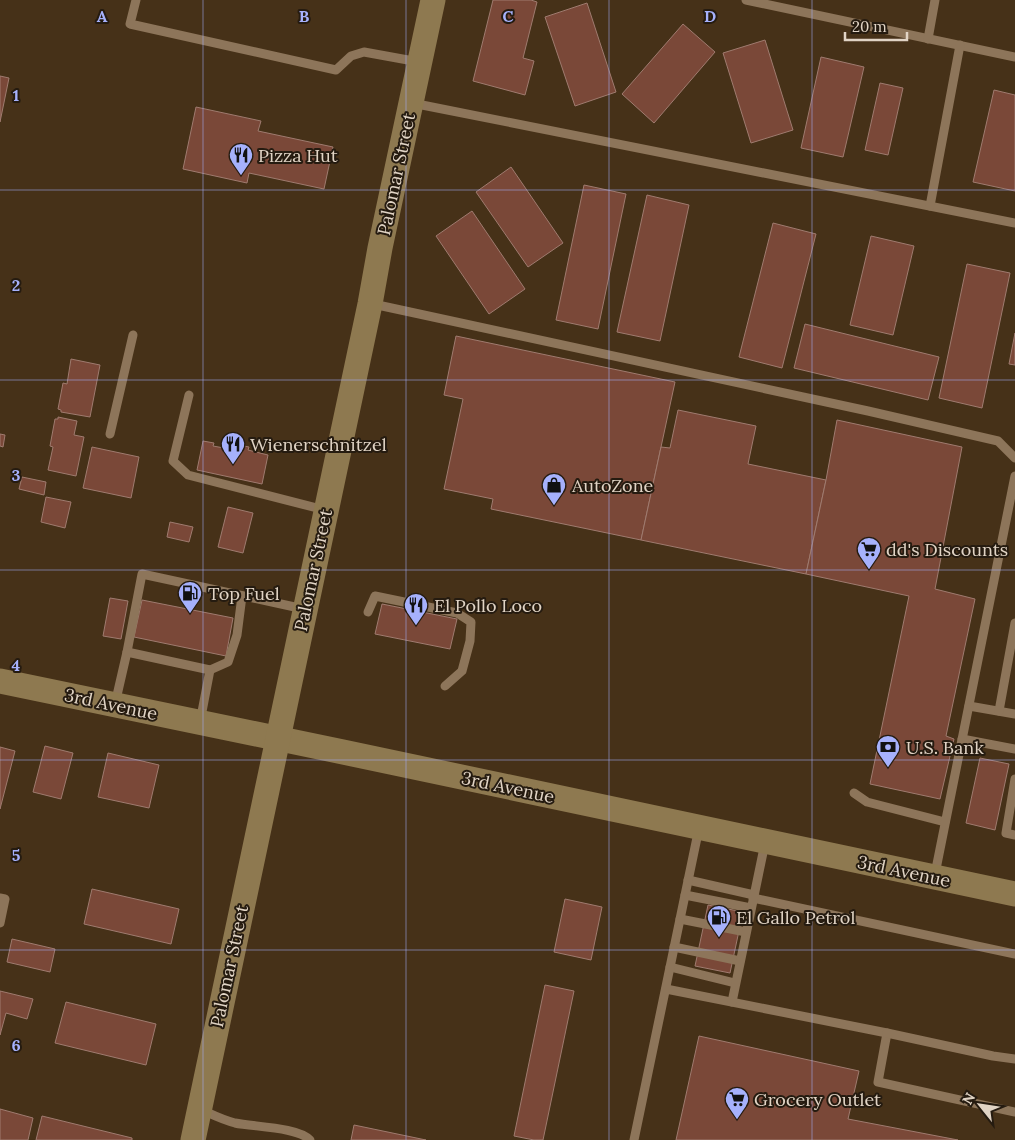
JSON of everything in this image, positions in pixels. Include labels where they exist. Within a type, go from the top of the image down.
[{"type":"main road","name":"Palomar Street","points":[[193,1140],[433,0]]},
{"type":"main road","name":"3rd Avenue","points":[[0,681],[1015,894]]},
{"type":"lane","points":[[136,0],[130,24],[336,70],[350,56],[364,52],[420,62]]},
{"type":"lane","points":[[746,0],[1015,57]]},
{"type":"lane","points":[[928,39],[935,0]]},
{"type":"lane","points":[[930,206],[960,45]]},
{"type":"lane","points":[[411,103],[1015,222]]},
{"type":"lane","points":[[370,304],[998,441],[1015,458]]},
{"type":"lane","points":[[110,434],[133,335]]},
{"type":"lane","points":[[189,395],[173,461],[188,475],[326,510]]},
{"type":"lane","points":[[934,877],[1015,476]]},
{"type":"lane","points":[[115,705],[142,574],[305,609]]},
{"type":"lane","points":[[126,652],[210,670],[228,662],[237,635],[242,596]]},
{"type":"lane","points":[[368,612],[375,596],[457,612],[471,622],[470,641],[462,671],[445,686]]},
{"type":"lane","points":[[1000,711],[1015,623]]},
{"type":"lane","points":[[200,722],[210,670]]},
{"type":"lane","points":[[969,706],[1015,714]]},
{"type":"lane","points":[[962,739],[1015,749]]},
{"type":"lane","points":[[1015,778],[1006,833],[1015,835]]},
{"type":"lane","points":[[854,793],[867,802],[945,822]]},
{"type":"lane","points":[[634,1140],[699,827]]},
{"type":"lane","points":[[732,1002],[765,841]]},
{"type":"lane","points":[[688,880],[1015,954]]},
{"type":"lane","points":[[685,895],[751,908]]},
{"type":"lane","points":[[0,898],[5,899],[0,923]]},
{"type":"lane","points":[[680,919],[746,932]]},
{"type":"lane","points":[[674,947],[740,961]]},
{"type":"lane","points":[[670,967],[736,982]]},
{"type":"lane","points":[[666,989],[1015,1059]]},
{"type":"lane","points":[[887,1032],[878,1082],[1015,1112]]},
{"type":"lane","points":[[200,1109],[234,1123],[298,1132],[310,1140]]},
{"type":"building","points":[[493,0],[531,0],[537,2],[523,58],[534,61],[525,95],[473,81]]},
{"type":"building","points":[[587,3],[616,92],[575,106],[545,17]]},
{"type":"building","points":[[683,24],[715,52],[654,123],[622,94]]},
{"type":"building","points":[[765,40],[793,130],[751,143],[723,53]]},
{"type":"building","points":[[821,57],[864,67],[843,157],[801,148]]},
{"type":"building","points":[[0,76],[9,78],[0,122]]},
{"type":"building","points":[[880,83],[903,88],[888,155],[865,150]]},
{"type":"building","points":[[994,90],[1015,95],[1015,191],[973,182]]},
{"type":"building","points":[[196,107],[261,121],[258,131],[333,147],[324,189],[249,173],[247,183],[183,169]]},
{"type":"building","points":[[511,167],[563,243],[528,267],[476,192]]},
{"type":"building","points":[[584,185],[626,194],[598,329],[556,320]]},
{"type":"building","points":[[647,195],[689,205],[660,341],[617,332]]},
{"type":"building","points":[[472,211],[525,289],[489,314],[436,236]]},
{"type":"building","points":[[773,223],[816,234],[782,368],[739,357]]},
{"type":"building","points":[[871,236],[914,246],[893,335],[850,325]]},
{"type":"building","points":[[967,264],[1010,273],[982,408],[939,398]]},
{"type":"building","points":[[805,324],[939,357],[928,400],[794,368]]},
{"type":"building","points":[[1015,333],[1015,365],[1009,364]]},
{"type":"building","points":[[456,336],[675,382],[641,540],[491,509],[493,499],[444,489],[463,399],[444,395]]},
{"type":"building","points":[[71,359],[100,365],[90,417],[61,412],[58,409],[63,383],[67,384]]},
{"type":"building","points":[[678,410],[756,426],[748,464],[826,480],[806,574],[641,540],[661,447],[670,448]]},
{"type":"building","points":[[58,417],[77,421],[74,435],[84,437],[76,476],[48,470],[53,447],[50,446],[55,419],[58,419]]},
{"type":"building","points":[[837,420],[962,447],[935,589],[975,599],[946,736],[954,739],[940,799],[870,784],[909,596],[806,574]]},
{"type":"building","points":[[0,434],[5,435],[3,447],[0,446]]},
{"type":"building","points":[[203,441],[214,443],[213,446],[224,448],[225,442],[249,447],[248,450],[268,455],[262,484],[197,470]]},
{"type":"building","points":[[92,447],[139,457],[131,498],[83,488]]},
{"type":"building","points":[[22,477],[46,482],[44,495],[19,489]]},
{"type":"building","points":[[46,497],[71,502],[65,528],[41,522]]},
{"type":"building","points":[[228,507],[253,513],[243,553],[218,547]]},
{"type":"building","points":[[170,522],[193,527],[189,542],[167,537]]},
{"type":"building","points":[[110,598],[128,601],[121,639],[103,636]]},
{"type":"building","points":[[142,600],[233,618],[226,656],[134,637]]},
{"type":"building","name":"El Pollo Loco","points":[[382,604],[457,619],[450,649],[375,634]]},
{"type":"building","points":[[45,746],[73,753],[61,799],[33,792]]},
{"type":"building","points":[[0,747],[15,751],[0,809]]},
{"type":"building","points":[[108,753],[159,765],[149,808],[98,797]]},
{"type":"building","points":[[980,758],[1009,764],[995,830],[966,823]]},
{"type":"building","points":[[92,889],[179,909],[171,944],[84,924]]},
{"type":"building","points":[[565,899],[602,907],[591,960],[554,952]]},
{"type":"building","points":[[708,905],[743,912],[730,973],[695,966]]},
{"type":"building","points":[[12,939],[55,949],[50,972],[7,962]]},
{"type":"building","points":[[545,985],[574,991],[543,1140],[534,1140],[514,1136]]},
{"type":"building","points":[[0,991],[33,999],[27,1019],[6,1013],[0,1035]]},
{"type":"building","points":[[66,1002],[156,1024],[146,1065],[55,1043]]},
{"type":"building","points":[[699,1036],[859,1071],[848,1119],[958,1140],[676,1140]]},
{"type":"building","points":[[0,1109],[33,1118],[28,1140],[0,1140]]},
{"type":"building","points":[[42,1116],[132,1138],[132,1140],[36,1140]]},
{"type":"building","points":[[354,1125],[426,1140],[351,1140]]},
{"type":"place","name":"Pizza Hut","points":[[241,176]]},
{"type":"place","name":"Wienerschnitzel","points":[[233,465]]},
{"type":"place","name":"AutoZone","points":[[554,506]]},
{"type":"place","name":"dd's Discounts","points":[[869,570]]},
{"type":"place","name":"Top Fuel","points":[[190,614]]},
{"type":"place","name":"El Pollo Loco","points":[[416,626]]},
{"type":"place","name":"U.S. Bank","points":[[888,768]]},
{"type":"place","name":"El Gallo Petrol","points":[[719,938]]},
{"type":"place","name":"Grocery Outlet","points":[[737,1120]]}]
